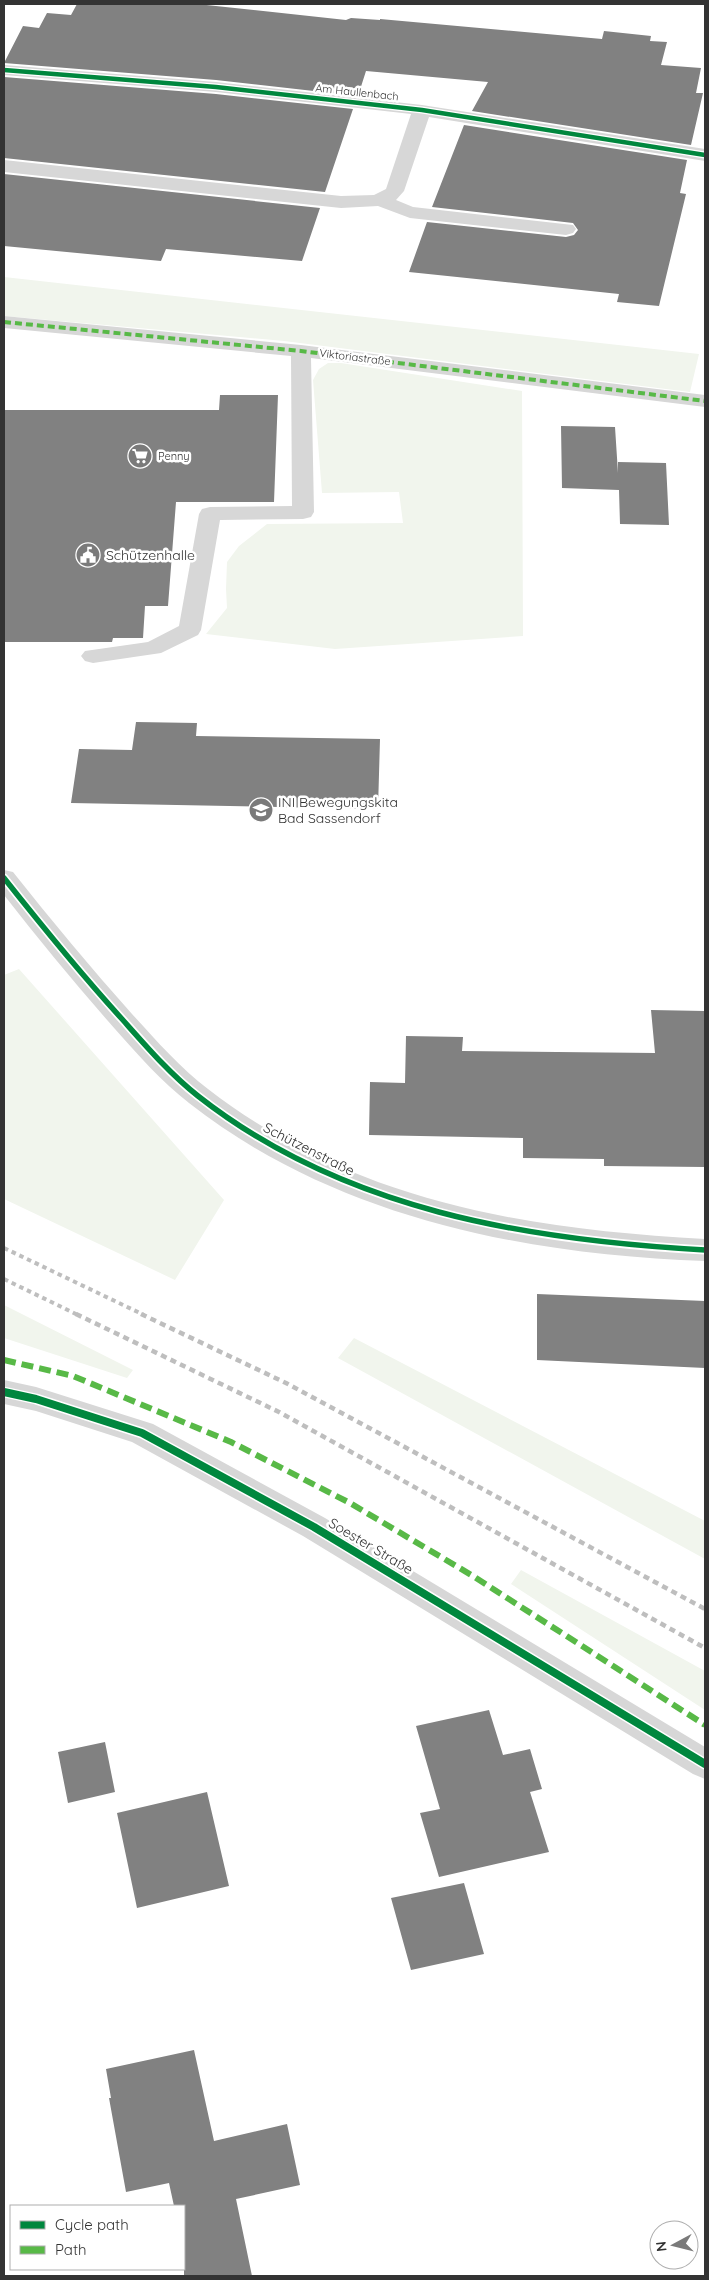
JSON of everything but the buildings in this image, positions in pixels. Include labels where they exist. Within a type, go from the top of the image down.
[{"type":"street","name":"Am Haullenbach","points":[[4,70],[216,86],[422,110],[705,155]]},
{"type":"street","points":[[4,166],[341,202],[382,199],[390,196],[395,191],[422,110]]},
{"type":"street","points":[[382,199],[391,205],[410,212],[566,228]]},
{"type":"street","name":"Viktoriastraße","points":[[4,322],[300,350],[705,401]]},
{"type":"street","points":[[93,656],[153,648],[190,630],[210,514],[303,512],[300,350]]},
{"type":"street","name":"Schützenstraße","points":[[4,878],[71,963],[146,1047],[197,1096],[231,1121],[268,1144],[359,1188],[397,1201],[489,1225],[613,1245],[705,1250]]},
{"type":"street","name":"Soester Straße","points":[[4,1392],[36,1399],[142,1433],[314,1527],[705,1764]]},
{"type":"shaded area","points":[[4,277],[699,354],[690,392],[284,341],[4,316]]},
{"type":"shaded area","points":[[328,363],[341,363],[522,391],[523,636],[335,649],[206,634],[227,608],[227,562],[239,546],[267,524],[403,523],[399,492],[322,493],[313,380],[319,369]]},
{"type":"shaded area","points":[[19,969],[224,1200],[175,1280],[4,1199],[4,975]]},
{"type":"shaded area","points":[[4,1305],[133,1370],[127,1378],[4,1338]]},
{"type":"shaded area","points":[[354,1338],[705,1521],[705,1559],[338,1358]]},
{"type":"shaded area","points":[[521,1570],[705,1671],[705,1710],[511,1584]]},
{"type":"railway","points":[[4,1248],[144,1315]]},
{"type":"railway","points":[[4,1279],[78,1315]]},
{"type":"railway","points":[[76,1314],[279,1412],[705,1648]]},
{"type":"railway","points":[[141,1314],[286,1383],[705,1609]]},
{"type":"marked path","points":[[4,322],[301,351],[705,401]]},
{"type":"marked path","points":[[4,1360],[73,1376],[231,1442],[350,1503],[473,1576],[705,1725]]},
{"type":"cycle path","points":[[4,70],[216,87],[422,110],[705,155]]},
{"type":"cycle path","points":[[4,878],[101,996],[176,1077],[198,1096],[252,1135],[311,1167],[373,1193],[438,1213],[505,1228],[572,1239],[705,1250]]},
{"type":"cycle path","points":[[4,1392],[36,1399],[142,1433],[314,1527],[705,1764]]},
{"type":"place","name":"Penny","points":[[140,456]]},
{"type":"place","name":"Schützenhalle","points":[[88,555]]},
{"type":"place","name":"INI Bewegungskita Bad Sassendorf","points":[[261,810]]}]
